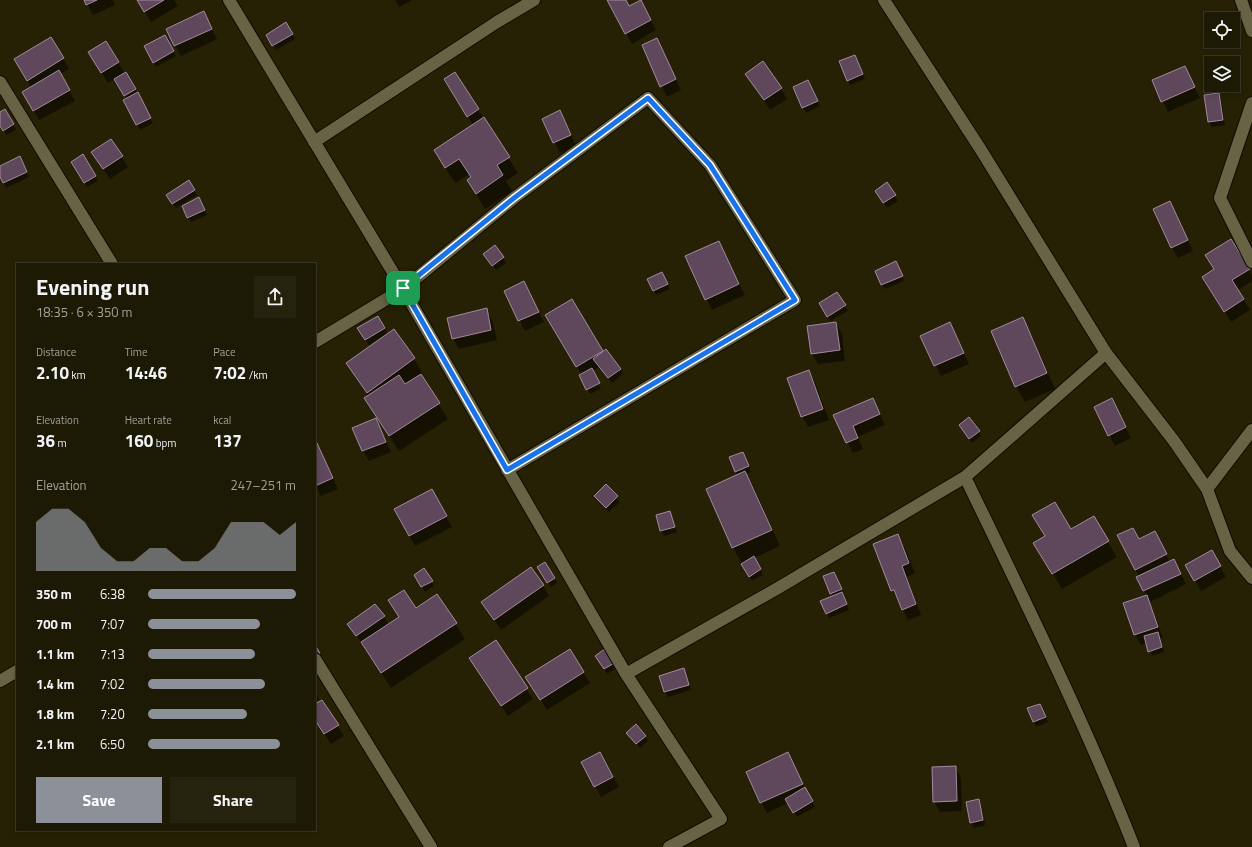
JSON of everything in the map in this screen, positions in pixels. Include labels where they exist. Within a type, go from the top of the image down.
[{"type":"street","points":[[229,0],[403,288],[626,674],[721,819],[669,847]]},
{"type":"street","points":[[314,142],[497,22],[534,0]]},
{"type":"street","points":[[884,0],[981,150],[1106,354],[1174,441],[1207,489],[1230,551],[1252,578]]},
{"type":"street","points":[[1241,0],[1252,31]]},
{"type":"street","points":[[0,82],[111,263]]},
{"type":"street","points":[[316,341],[403,288],[514,198],[648,98],[710,165],[795,300],[507,470]]},
{"type":"street","points":[[1252,103],[1220,198],[1252,262]]},
{"type":"street","points":[[626,674],[778,588],[964,477],[1106,354]]},
{"type":"street","points":[[1207,489],[1252,430]]},
{"type":"street","points":[[964,477],[1049,649],[1108,782],[1134,847]]},
{"type":"street","points":[[316,661],[431,847]]},
{"type":"street","points":[[0,681],[16,672]]},
{"type":"building","points":[[84,0],[97,0],[86,5]]},
{"type":"building","points":[[137,0],[164,0],[144,12]]},
{"type":"building","points":[[607,0],[626,0],[629,6],[641,0],[651,20],[625,34]]},
{"type":"building","points":[[204,11],[212,29],[174,46],[166,29]]},
{"type":"building","points":[[286,22],[293,34],[272,46],[266,35]]},
{"type":"building","points":[[165,35],[174,51],[153,63],[144,46]]},
{"type":"building","points":[[51,37],[64,58],[27,81],[14,59]]},
{"type":"building","points":[[657,38],[676,79],[660,87],[642,45]]},
{"type":"building","points":[[106,41],[119,62],[101,73],[88,52]]},
{"type":"building","points":[[855,55],[863,74],[847,81],[839,61]]},
{"type":"building","points":[[763,61],[782,88],[764,100],[745,74]]},
{"type":"building","points":[[1185,66],[1195,87],[1161,102],[1152,80]]},
{"type":"building","points":[[59,70],[70,90],[33,111],[22,92]]},
{"type":"building","points":[[126,72],[136,89],[124,96],[114,79]]},
{"type":"building","points":[[455,72],[479,109],[467,117],[444,79]]},
{"type":"building","points":[[808,80],[818,101],[802,108],[793,87]]},
{"type":"building","points":[[138,92],[151,118],[136,125],[123,100]]},
{"type":"building","points":[[1219,93],[1223,120],[1208,122],[1204,95]]},
{"type":"building","points":[[5,109],[14,124],[3,131],[0,126],[0,112]]},
{"type":"building","points":[[560,110],[571,135],[553,143],[542,119]]},
{"type":"building","points":[[484,117],[510,157],[497,165],[503,175],[476,194],[467,180],[471,177],[459,159],[445,168],[434,150]]},
{"type":"building","points":[[111,139],[123,156],[103,169],[91,152]]},
{"type":"building","points":[[83,154],[96,176],[84,183],[71,162]]},
{"type":"building","points":[[20,156],[27,172],[3,183],[0,177],[0,166]]},
{"type":"building","points":[[189,180],[195,190],[172,204],[166,195]]},
{"type":"building","points":[[887,182],[896,195],[883,203],[875,191]]},
{"type":"building","points":[[199,197],[205,210],[187,218],[182,206]]},
{"type":"building","points":[[1170,201],[1188,240],[1171,248],[1153,209]]},
{"type":"building","points":[[1231,239],[1250,269],[1232,280],[1244,299],[1224,312],[1202,277],[1214,269],[1205,255]]},
{"type":"building","points":[[719,241],[739,284],[705,300],[685,256]]},
{"type":"building","points":[[495,245],[504,257],[492,266],[483,254]]},
{"type":"building","points":[[896,261],[903,276],[881,285],[875,271]]},
{"type":"building","points":[[662,272],[668,284],[653,291],[647,279]]},
{"type":"building","points":[[524,281],[539,312],[518,321],[504,291]]},
{"type":"building","points":[[837,292],[846,305],[827,317],[819,303]]},
{"type":"building","points":[[572,299],[603,351],[576,367],[545,315]]},
{"type":"building","points":[[487,308],[491,330],[452,339],[447,318]]},
{"type":"building","points":[[378,316],[385,328],[365,340],[357,328]]},
{"type":"building","points":[[1023,317],[1047,373],[1015,387],[991,331]]},
{"type":"building","points":[[836,322],[840,350],[811,354],[807,326]]},
{"type":"building","points":[[950,322],[964,353],[934,366],[920,336]]},
{"type":"building","points":[[394,329],[415,358],[367,393],[346,363]]},
{"type":"building","points":[[606,349],[621,369],[608,378],[593,359]]},
{"type":"building","points":[[592,368],[600,383],[586,390],[579,375]]},
{"type":"building","points":[[809,370],[823,409],[801,417],[787,378]]},
{"type":"building","points":[[421,374],[440,403],[389,436],[364,398],[399,375],[405,384]]},
{"type":"building","points":[[873,398],[880,414],[853,426],[858,438],[846,443],[833,415]]},
{"type":"building","points":[[1112,398],[1126,427],[1108,436],[1094,407]]},
{"type":"building","points":[[969,417],[980,431],[969,439],[959,425]]},
{"type":"building","points":[[376,418],[386,442],[362,451],[352,428]]},
{"type":"building","points":[[316,444],[333,478],[316,486]]},
{"type":"building","points":[[743,452],[749,466],[735,472],[729,457]]},
{"type":"building","points":[[745,471],[772,530],[732,548],[706,489]]},
{"type":"building","points":[[606,484],[618,496],[606,508],[594,496]]},
{"type":"building","points":[[432,489],[447,516],[409,536],[394,509]]},
{"type":"building","points":[[1055,502],[1071,529],[1094,516],[1109,541],[1052,574],[1033,543],[1045,536],[1032,515]]},
{"type":"building","points":[[670,511],[675,527],[660,531],[656,515]]},
{"type":"building","points":[[1133,528],[1139,539],[1155,531],[1167,554],[1135,570],[1117,535]]},
{"type":"building","points":[[898,534],[909,563],[902,566],[916,604],[902,610],[894,590],[891,591],[873,544]]},
{"type":"building","points":[[1212,550],[1221,566],[1194,581],[1185,565]]},
{"type":"building","points":[[754,556],[761,569],[749,577],[741,564]]},
{"type":"building","points":[[1174,559],[1181,574],[1143,591],[1136,577]]},
{"type":"building","points":[[545,562],[555,578],[547,583],[537,567]]},
{"type":"building","points":[[531,567],[544,585],[494,620],[481,602]]},
{"type":"building","points":[[424,568],[433,581],[421,587],[414,575]]},
{"type":"building","points":[[834,572],[842,589],[830,594],[823,576]]},
{"type":"building","points":[[404,590],[416,608],[437,594],[457,623],[381,673],[361,642],[399,617],[388,600]]},
{"type":"building","points":[[842,592],[847,604],[826,614],[820,601]]},
{"type":"building","points":[[1147,595],[1158,627],[1134,635],[1123,603]]},
{"type":"building","points":[[375,604],[385,616],[356,636],[347,624]]},
{"type":"building","points":[[1158,632],[1162,647],[1148,652],[1144,636]]},
{"type":"building","points":[[496,640],[528,688],[501,706],[469,658]]},
{"type":"building","points":[[609,646],[618,661],[604,669],[595,656]]},
{"type":"building","points":[[316,647],[320,653],[316,655]]},
{"type":"building","points":[[570,649],[584,672],[540,700],[525,677]]},
{"type":"building","points":[[684,668],[689,685],[664,692],[659,676]]},
{"type":"building","points":[[322,700],[339,725],[324,734],[316,722],[316,703]]},
{"type":"building","points":[[1040,704],[1046,717],[1033,722],[1027,708]]},
{"type":"building","points":[[636,724],[646,736],[636,744],[626,733]]},
{"type":"building","points":[[600,752],[613,777],[594,787],[581,762]]},
{"type":"building","points":[[788,752],[803,784],[760,803],[746,772]]},
{"type":"building","points":[[956,766],[957,801],[933,802],[932,767]]},
{"type":"building","points":[[805,787],[813,801],[793,813],[785,799]]},
{"type":"building","points":[[979,799],[983,820],[970,823],[966,802]]},
{"type":"route","points":[[648,98],[710,165],[795,300],[507,470],[403,288],[514,198],[648,98]]}]
